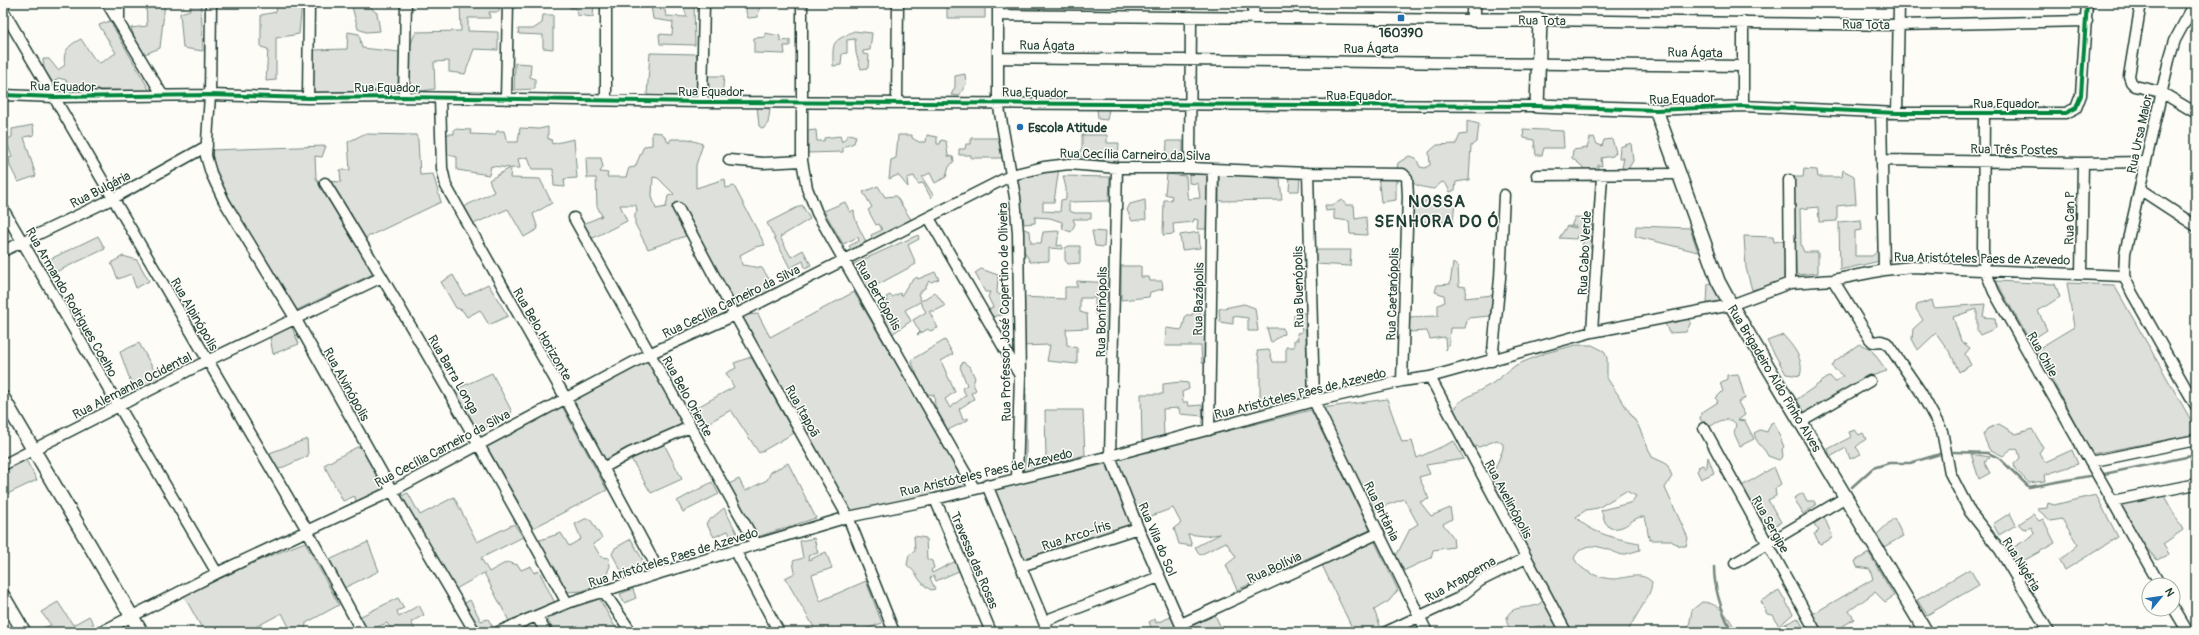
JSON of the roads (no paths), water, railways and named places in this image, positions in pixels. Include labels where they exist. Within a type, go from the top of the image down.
[{"type":"street","points":[[107,3],[163,96]]},
{"type":"street","points":[[119,3],[119,24]]},
{"type":"street","name":"Rua Alvinópolis","points":[[211,3],[210,95],[206,156],[211,173],[224,201],[295,318],[392,491],[475,632]]},
{"type":"street","points":[[308,98],[309,3]]},
{"type":"street","points":[[404,97],[406,3]]},
{"type":"street","points":[[506,99],[508,3]]},
{"type":"street","points":[[606,3],[606,100]]},
{"type":"street","points":[[702,102],[704,3]]},
{"type":"street","name":"Rua Bertópolis","points":[[802,3],[802,161],[807,188],[817,213],[974,488]]},
{"type":"street","points":[[897,102],[898,3]]},
{"type":"street","name":"Rua Professor José Copertino de Oliveira","points":[[998,3],[998,102],[1012,176],[1018,233],[1020,376],[1017,478]]},
{"type":"street","points":[[1253,18],[1254,3]]},
{"type":"street","points":[[1473,20],[1474,3]]},
{"type":"street","points":[[1897,113],[1899,3]]},
{"type":"street","points":[[2086,21],[2087,3]]},
{"type":"street","points":[[2141,3],[2129,76],[2131,82],[2135,86],[2161,92],[2196,113]]},
{"type":"street","name":"Rua Ursa Maior","points":[[2124,276],[2125,252],[2141,190],[2145,162],[2161,92],[2175,40],[2195,3]]},
{"type":"street","name":"Rua Alpinópolis","points":[[3,10],[307,530],[362,632]]},
{"type":"street","name":"Rua Tota","points":[[998,15],[1743,22],[1898,25],[2086,21]]},
{"type":"street","points":[[1190,168],[1191,17]]},
{"type":"street","points":[[1537,106],[1540,20]]},
{"type":"street","name":"Rua Equador","points":[[3,95],[55,97],[210,95],[308,98],[404,97],[702,102],[801,101],[1537,106],[1656,110],[1743,106],[1881,113],[2066,113],[2076,108],[2081,95],[2086,21]]},
{"type":"street","points":[[1743,22],[1743,106]]},
{"type":"street","name":"Rua Ágata","points":[[998,58],[1538,62],[1743,66]]},
{"type":"street","name":"Rua Belo Horizonte","points":[[440,98],[442,168],[446,186],[565,397],[660,573]]},
{"type":"street","name":"Rua Brigadeiro Aldo Pinho Alves","points":[[1656,110],[1718,281],[1926,632]]},
{"type":"street","points":[[1881,113],[1884,270]]},
{"type":"street","name":"Rua Chile","points":[[1984,113],[1983,250],[1985,270],[1994,292],[2155,577]]},
{"type":"street","name":"Rua Bulgária","points":[[3,251],[112,198],[207,146]]},
{"type":"street","points":[[729,160],[763,163],[802,161]]},
{"type":"street","name":"Rua Três Postes","points":[[1882,160],[2083,164],[2145,162]]},
{"type":"street","name":"Rua Cecília Carneiro da Silva","points":[[101,632],[217,573],[392,491],[565,397],[649,354],[735,315],[1012,176],[1044,167],[1069,164],[1117,168],[1190,168],[1308,173],[1397,172],[1402,174],[1408,183]]},
{"type":"street","name":"Rua Can P","points":[[2081,273],[2083,164]]},
{"type":"street","name":"Rua Bonfinópolis","points":[[1110,456],[1117,168]]},
{"type":"street","name":"Rua Bazápolis","points":[[1209,430],[1213,169]]},
{"type":"street","name":"Rua Buenópolis","points":[[1308,173],[1314,401]]},
{"type":"street","points":[[1537,175],[1602,176],[1678,174]]},
{"type":"street","name":"Rua Cabo Verde","points":[[1592,332],[1602,176]]},
{"type":"street","points":[[1789,180],[1790,282]]},
{"type":"street","name":"Rua Barra Longa","points":[[324,183],[382,277],[479,443],[567,603]]},
{"type":"street","name":"Rua Caetanópolis","points":[[1402,381],[1408,183]]},
{"type":"street","points":[[2141,190],[2196,226]]},
{"type":"street","points":[[1492,361],[1500,278],[1504,195]]},
{"type":"street","name":"Rua Itapoã","points":[[678,208],[735,315],[848,517],[894,632]]},
{"type":"street","name":"Rua Armando Rodrigues Coelho","points":[[3,209],[118,407],[217,573]]},
{"type":"street","name":"Rua Belo Oriente","points":[[574,218],[756,544]]},
{"type":"street","points":[[929,218],[1020,376]]},
{"type":"street","name":"Rua Aristóteles Paes de Azevedo","points":[[498,632],[537,617],[567,603],[735,550],[848,517],[935,499],[974,488],[1110,456],[1314,401],[1402,381],[1430,377],[1592,332],[1731,305],[1790,282],[1833,280],[1884,270],[1912,267],[2124,276]]},
{"type":"street","points":[[2124,276],[2132,293],[2196,406]]},
{"type":"street","name":"Rua Alemanha Ocidental","points":[[3,465],[207,361],[382,277]]},
{"type":"street","name":"Rua Nigéria","points":[[1833,280],[1870,339],[1873,342],[1881,341],[1887,343],[1920,391],[1942,431],[1950,473],[1970,512],[2000,550],[2049,632]]},
{"type":"street","name":"Rua Avelinópolis","points":[[1430,377],[1566,632]]},
{"type":"street","points":[[1801,421],[1870,381]]},
{"type":"street","points":[[3,398],[140,632]]},
{"type":"street","name":"Rua Britânia","points":[[1314,401],[1427,632]]},
{"type":"street","points":[[603,468],[630,453],[690,427]]},
{"type":"street","name":"Rua Sergipe","points":[[1704,428],[1816,632]]},
{"type":"street","points":[[2090,462],[2196,440]]},
{"type":"street","name":"Rua Vila do Sol","points":[[1110,456],[1138,528],[1182,628]]},
{"type":"street","points":[[2112,502],[2196,484]]},
{"type":"street","points":[[987,485],[1048,632]]},
{"type":"street","points":[[1735,564],[1846,497]]},
{"type":"street","name":"Travessa das Rosas","points":[[935,499],[991,632]]},
{"type":"street","name":"Rua Arco-Íris","points":[[1021,566],[1138,528]]},
{"type":"street","name":"Rua Bolívia","points":[[1182,628],[1379,533]]},
{"type":"street","points":[[735,550],[779,632]]},
{"type":"street","name":"Rua Arapoema","points":[[1386,632],[1458,598],[1480,581],[1526,558]]},
{"type":"street","points":[[1044,621],[1159,577]]},
{"type":"street","points":[[604,592],[631,632]]},
{"type":"street","points":[[3,596],[24,632]]},
{"type":"street","points":[[537,617],[546,632]]},
{"type":"street","points":[[2179,617],[2188,632]]},
{"type":"waterway","points":[[1954,452],[1988,453],[1999,458],[2029,487],[2089,476]]},
{"type":"waterway","points":[[1852,487],[1873,468],[1889,463],[1910,463],[1940,454]]},
{"type":"waterway","points":[[2104,474],[2196,455]]},
{"type":"waterway","points":[[1714,567],[1715,584],[1719,601],[1732,632]]},
{"type":"place","name":"160390","points":[[1401,18]]},
{"type":"place","name":"Escola Atitude","points":[[1020,127]]},
{"type":"district","name":"NOSSA SENHORA DO Ó","points":[[1437,211]]}]
